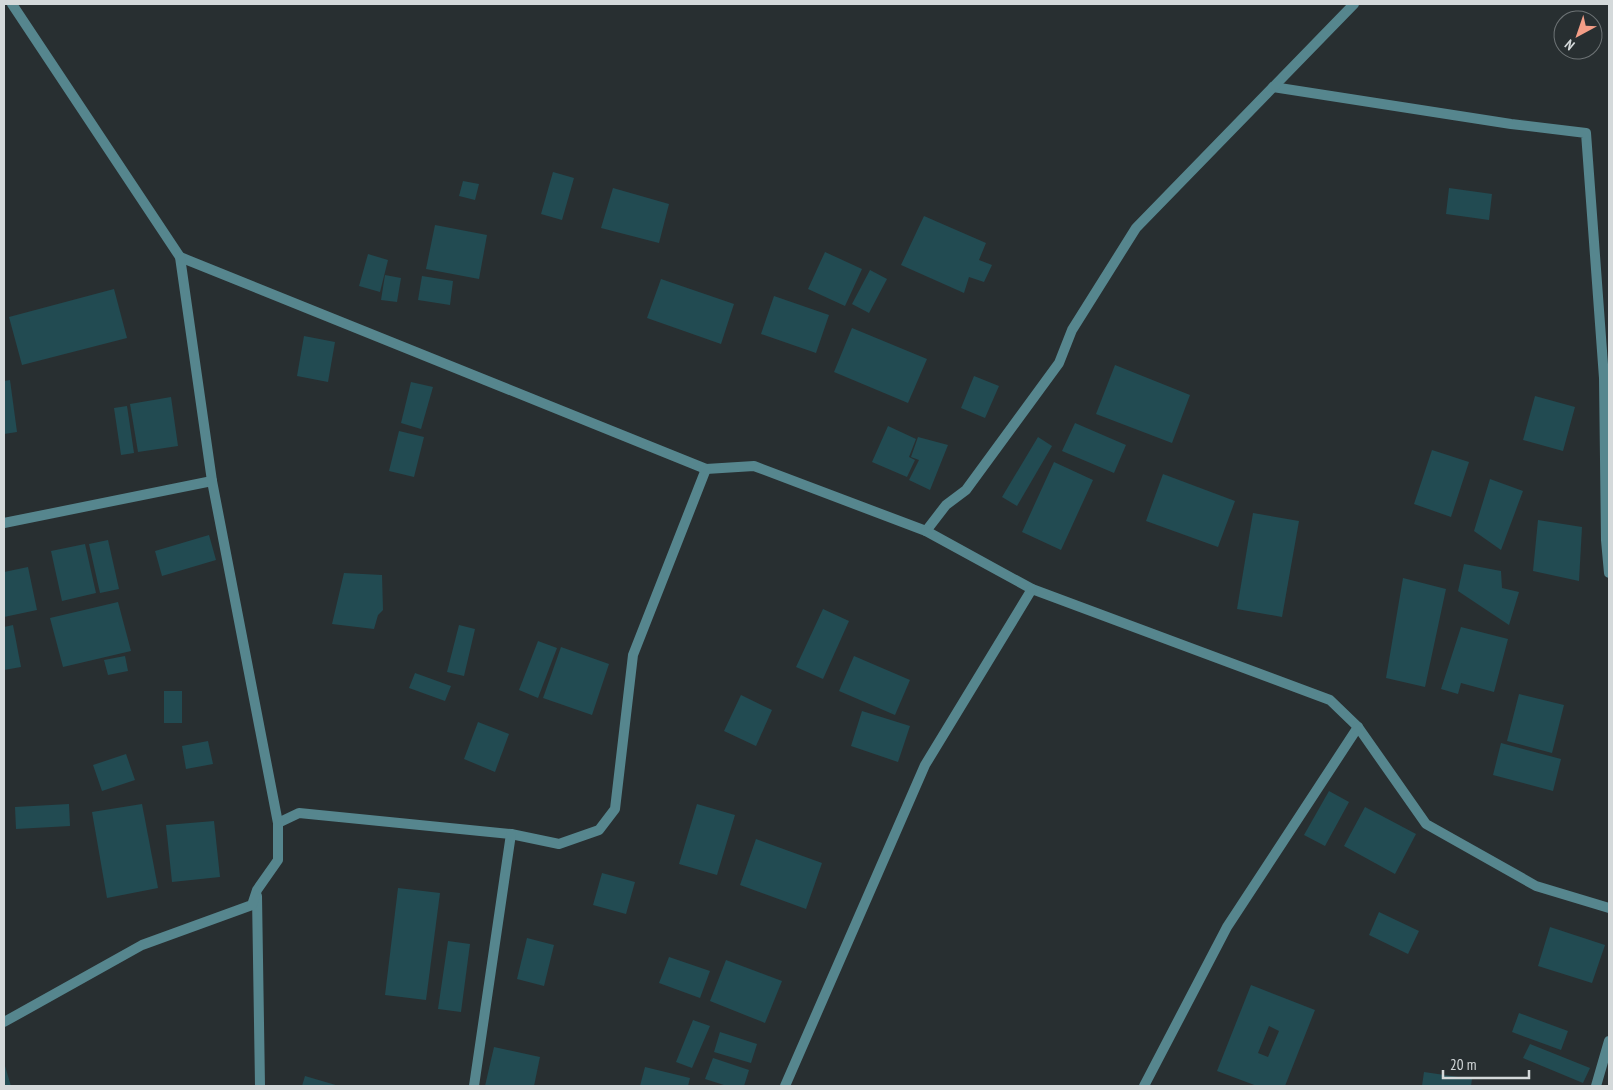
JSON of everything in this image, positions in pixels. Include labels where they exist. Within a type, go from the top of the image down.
[{"type":"street","points":[[4,1022],[142,945],[252,904],[257,890],[278,860],[278,823],[212,481],[180,257],[12,4]]},
{"type":"street","points":[[926,531],[946,505],[966,490],[1059,363],[1072,330],[1136,228],[1354,4]]},
{"type":"street","points":[[1273,88],[1511,124],[1586,133],[1604,378],[1606,540],[1609,573]]},
{"type":"street","points":[[180,257],[706,469],[754,466],[926,531],[1032,589],[1330,700],[1358,728],[1426,824],[1536,886],[1609,908]]},
{"type":"street","points":[[278,823],[299,813],[511,834],[559,844],[599,830],[615,809],[633,655],[706,469]]},
{"type":"street","points":[[4,523],[212,481]]},
{"type":"street","points":[[785,1086],[925,765],[1032,589]]},
{"type":"street","points":[[1144,1086],[1227,927],[1358,728]]},
{"type":"street","points":[[474,1086],[511,834]]},
{"type":"street","points":[[257,890],[260,1086]]},
{"type":"street","points":[[1596,1086],[1609,1040]]},
{"type":"building","points":[[553,172],[574,178],[562,220],[541,214]]},
{"type":"building","points":[[463,181],[479,184],[475,200],[459,196]]},
{"type":"building","points":[[613,188],[669,204],[659,243],[601,228]]},
{"type":"building","points":[[1449,188],[1492,194],[1489,220],[1446,214]]},
{"type":"building","points":[[924,216],[986,243],[979,260],[992,265],[984,282],[969,277],[964,293],[901,265]]},
{"type":"building","points":[[435,225],[487,235],[479,279],[426,269]]},
{"type":"building","points":[[825,252],[862,269],[845,306],[808,289]]},
{"type":"building","points":[[368,254],[388,260],[380,292],[359,286]]},
{"type":"building","points":[[870,270],[887,279],[869,313],[852,304]]},
{"type":"building","points":[[385,275],[401,278],[397,302],[381,300]]},
{"type":"building","points":[[422,276],[453,281],[450,305],[418,300]]},
{"type":"building","points":[[661,279],[734,304],[721,344],[647,318]]},
{"type":"building","points":[[114,289],[127,338],[22,365],[9,317]]},
{"type":"building","points":[[774,296],[829,315],[816,353],[761,334]]},
{"type":"building","points":[[852,328],[927,359],[908,403],[834,372]]},
{"type":"building","points":[[304,336],[335,342],[328,382],[297,376]]},
{"type":"building","points":[[1115,365],[1190,395],[1172,443],[1096,414]]},
{"type":"building","points":[[974,376],[999,386],[985,418],[961,408]]},
{"type":"building","points":[[10,380],[17,432],[4,434],[4,381]]},
{"type":"building","points":[[411,382],[433,387],[421,429],[401,423]]},
{"type":"building","points":[[1535,396],[1575,407],[1563,451],[1523,440]]},
{"type":"building","points":[[171,397],[178,446],[138,452],[130,404]]},
{"type":"building","points":[[127,406],[134,453],[121,455],[114,408]]},
{"type":"building","points":[[1075,423],[1126,445],[1114,473],[1062,451]]},
{"type":"building","points":[[888,426],[916,439],[909,457],[915,460],[907,477],[872,462]]},
{"type":"building","points":[[399,431],[424,437],[414,477],[389,471]]},
{"type":"building","points":[[918,437],[948,445],[930,490],[909,480],[919,460],[911,457]]},
{"type":"building","points":[[1038,437],[1052,446],[1017,506],[1002,497]]},
{"type":"building","points":[[1432,450],[1469,462],[1451,517],[1414,504]]},
{"type":"building","points":[[1054,462],[1093,480],[1061,550],[1022,532]]},
{"type":"building","points":[[1163,474],[1235,501],[1218,547],[1146,521]]},
{"type":"building","points":[[1490,479],[1523,491],[1501,550],[1474,531]]},
{"type":"building","points":[[1253,513],[1299,521],[1282,617],[1237,609]]},
{"type":"building","points":[[1538,520],[1582,527],[1579,581],[1533,571]]},
{"type":"building","points":[[209,535],[216,560],[162,576],[155,551]]},
{"type":"building","points":[[108,540],[119,589],[100,593],[89,544]]},
{"type":"building","points":[[85,544],[96,593],[62,601],[51,551]]},
{"type":"building","points":[[1464,564],[1501,571],[1502,588],[1519,592],[1509,625],[1458,591]]},
{"type":"building","points":[[28,567],[37,610],[4,617],[4,572]]},
{"type":"building","points":[[344,573],[382,575],[383,610],[378,615],[374,629],[332,624]]},
{"type":"building","points":[[1403,578],[1446,589],[1425,687],[1386,678]]},
{"type":"building","points":[[118,602],[131,651],[63,667],[50,618]]},
{"type":"building","points":[[823,609],[849,621],[823,679],[796,667]]},
{"type":"building","points":[[13,625],[21,667],[4,670],[4,627]]},
{"type":"building","points":[[459,625],[475,629],[464,676],[447,672]]},
{"type":"building","points":[[1461,627],[1508,639],[1494,692],[1461,683],[1458,694],[1441,689]]},
{"type":"building","points":[[538,641],[557,648],[538,698],[519,690]]},
{"type":"building","points":[[561,647],[609,664],[592,715],[543,698]]},
{"type":"building","points":[[125,656],[128,671],[108,675],[104,660]]},
{"type":"building","points":[[854,656],[910,680],[895,715],[839,691]]},
{"type":"building","points":[[415,673],[451,686],[445,701],[409,688]]},
{"type":"building","points":[[164,691],[182,691],[182,723],[164,723]]},
{"type":"building","points":[[1519,694],[1564,705],[1552,753],[1507,741]]},
{"type":"building","points":[[741,695],[772,710],[756,746],[724,731]]},
{"type":"building","points":[[862,711],[910,726],[898,762],[851,746]]},
{"type":"building","points":[[478,722],[509,734],[495,772],[464,759]]},
{"type":"building","points":[[208,741],[213,764],[186,769],[182,746]]},
{"type":"building","points":[[1501,743],[1561,759],[1553,791],[1493,775]]},
{"type":"building","points":[[126,754],[135,780],[102,791],[93,765]]},
{"type":"building","points":[[1329,791],[1349,802],[1325,846],[1304,835]]},
{"type":"building","points":[[69,804],[70,826],[16,829],[15,807]]},
{"type":"building","points":[[142,804],[158,888],[107,898],[92,812]]},
{"type":"building","points":[[697,804],[735,815],[717,875],[679,864]]},
{"type":"building","points":[[1365,807],[1416,834],[1395,874],[1344,846]]},
{"type":"building","points":[[214,821],[220,877],[172,882],[166,825]]},
{"type":"building","points":[[756,839],[822,863],[806,909],[740,885]]},
{"type":"building","points":[[602,873],[635,882],[626,914],[593,905]]},
{"type":"building","points":[[398,888],[440,893],[426,1000],[385,995]]},
{"type":"building","points":[[1379,912],[1419,931],[1408,954],[1369,935]]},
{"type":"building","points":[[1550,927],[1605,945],[1592,983],[1538,966]]},
{"type":"building","points":[[527,938],[554,945],[544,986],[517,979]]},
{"type":"building","points":[[448,941],[470,944],[461,1012],[438,1009]]},
{"type":"building","points":[[669,957],[710,971],[700,998],[659,983]]},
{"type":"building","points":[[726,960],[782,981],[765,1023],[710,1001]]},
{"type":"building","points":[[1251,985],[1315,1010],[1285,1086],[1257,1086],[1217,1071]],"holes":[[[1269,1026],[1279,1031],[1268,1057],[1258,1053]]]},
{"type":"building","points":[[1519,1013],[1568,1031],[1561,1050],[1512,1032]]},
{"type":"building","points":[[693,1020],[710,1026],[692,1068],[676,1062]]},
{"type":"building","points":[[720,1032],[757,1044],[751,1063],[714,1052]]},
{"type":"building","points":[[1530,1044],[1590,1068],[1583,1083],[1523,1058]]},
{"type":"building","points":[[494,1047],[540,1057],[534,1086],[485,1086]]},
{"type":"building","points":[[713,1058],[749,1070],[744,1086],[727,1086],[705,1079]]},
{"type":"building","points":[[5,1066],[11,1086],[4,1086]]},
{"type":"building","points":[[645,1067],[690,1078],[688,1086],[640,1086]]},
{"type":"building","points":[[1424,1072],[1472,1079],[1471,1086],[1422,1086]]},
{"type":"building","points":[[305,1076],[339,1086],[302,1086]]}]
